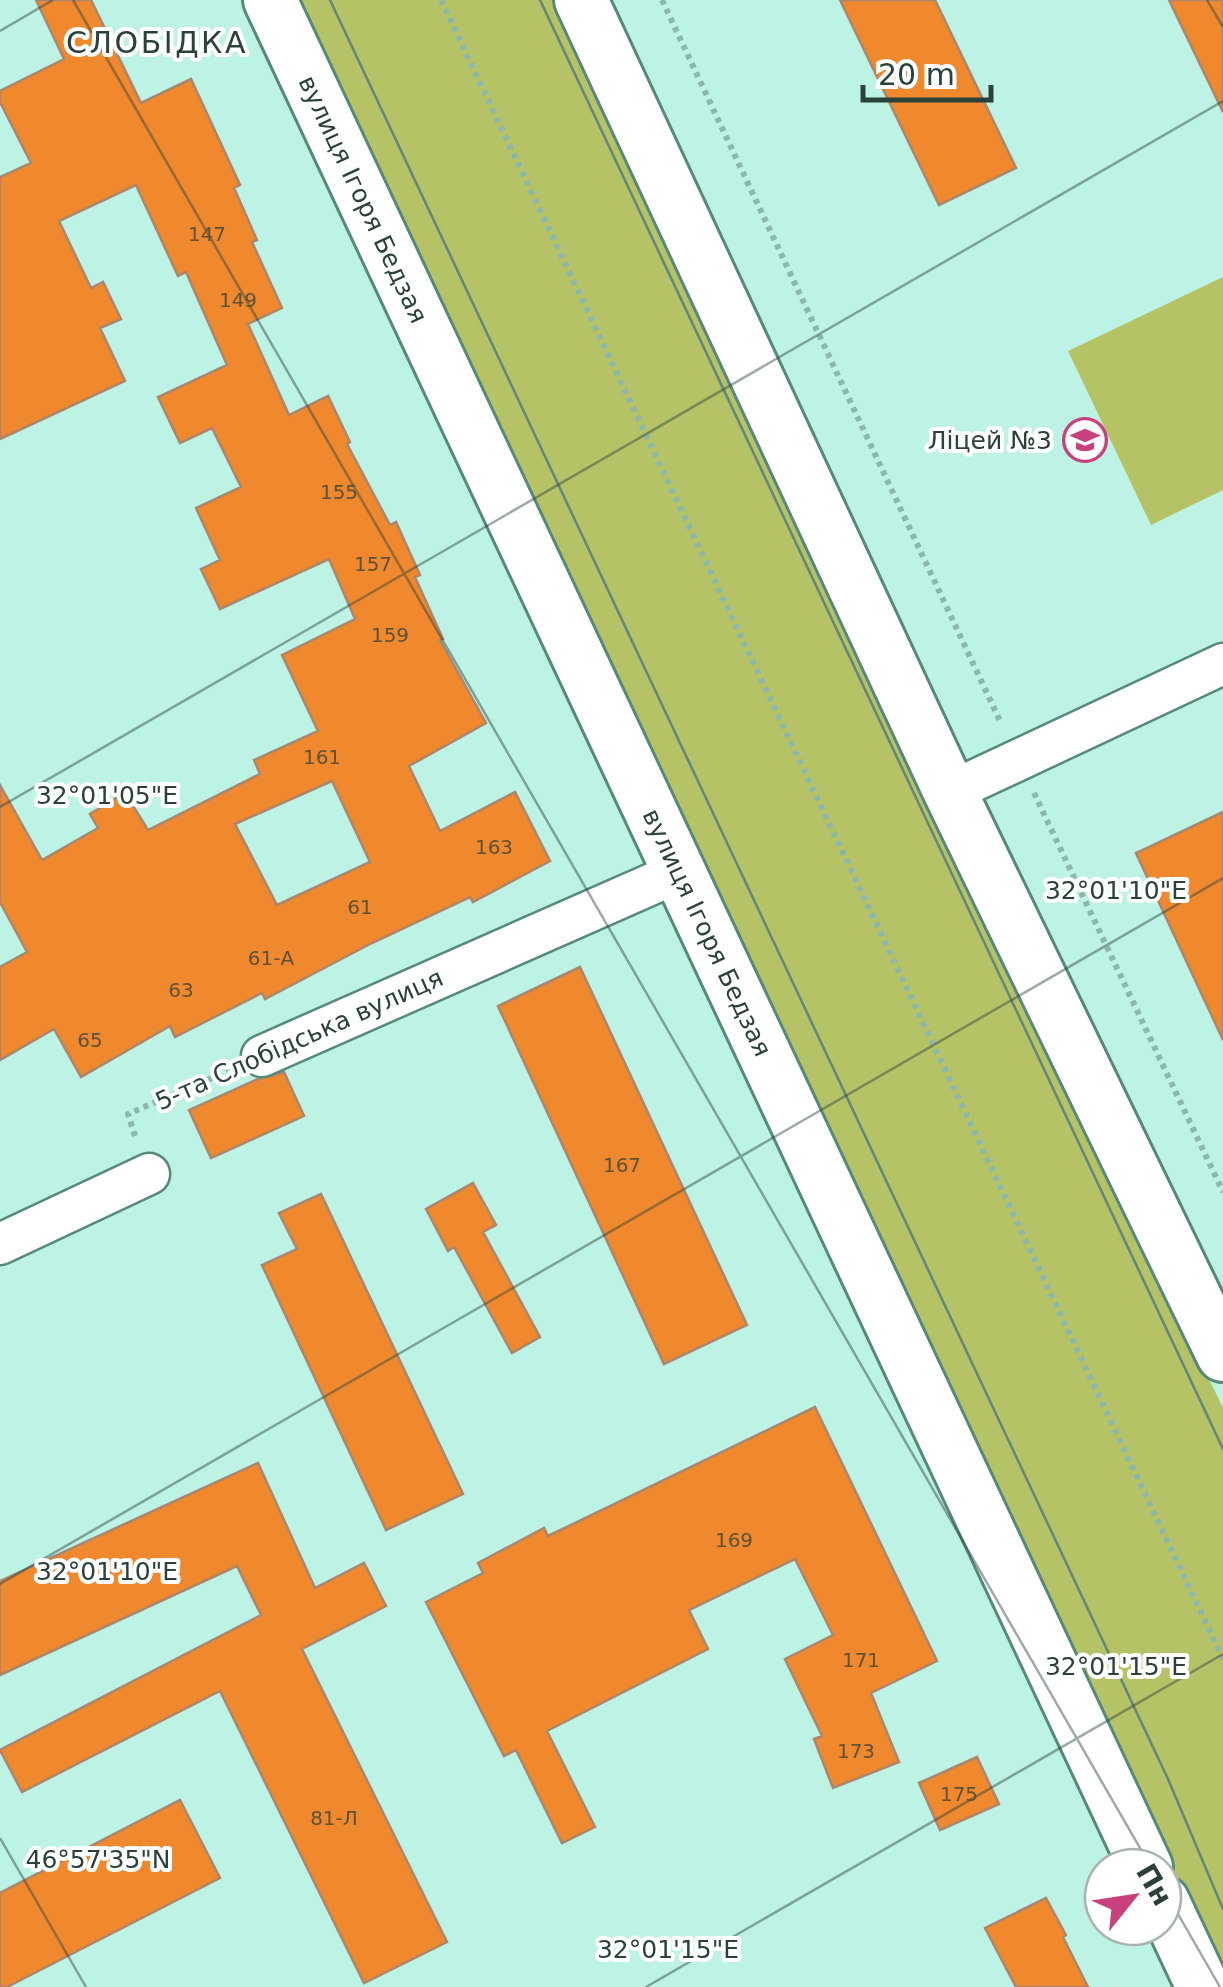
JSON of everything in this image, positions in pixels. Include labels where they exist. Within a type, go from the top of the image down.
[{"type":"street","name":"вулиця Ігоря Бедзая","points":[[270,0],[1137,1847]]},
{"type":"street","points":[[582,0],[950,792],[1223,1355]]},
{"type":"street","points":[[950,792],[1223,664]]},
{"type":"street","name":"5-та Слобідська вулиця","points":[[262,1056],[678,872]]},
{"type":"street","points":[[0,1244],[149,1174]]},
{"type":"street","points":[[1183,1944],[1203,1987]]},
{"type":"path","points":[[440,0],[1223,1659]]},
{"type":"path","points":[[662,0],[1223,1192]]},
{"type":"path","name":"5-та Слобідська вулиця","points":[[149,1174],[128,1114],[262,1056]]},
{"type":"green space","points":[[295,0],[552,0],[925,791],[1223,1408],[1223,1987],[1183,1901],[1183,1847],[1158,1847]]},
{"type":"green space","points":[[1223,277],[1223,490],[1151,525],[1068,351]]},
{"type":"building","points":[[36,0],[91,0],[141,103],[191,79],[240,185],[234,188],[257,240],[252,242],[282,308],[248,324],[289,415],[328,396],[350,442],[347,444],[390,525],[396,522],[420,575],[415,577],[443,639],[440,640],[486,723],[409,766],[440,831],[515,792],[550,861],[473,902],[470,897],[372,943],[265,999],[262,993],[175,1037],[170,1026],[81,1077],[54,1029],[0,1060],[0,967],[27,952],[0,902],[0,785],[42,860],[98,828],[90,814],[125,793],[148,830],[260,774],[254,760],[318,731],[282,655],[355,619],[329,559],[220,609],[201,569],[220,560],[196,508],[241,487],[212,428],[180,443],[158,397],[227,365],[186,272],[178,276],[136,185],[59,221],[91,288],[103,282],[121,319],[100,328],[125,381],[0,439],[0,177],[31,163],[0,102],[0,91],[64,59]],"holes":[[[332,781],[370,862],[277,905],[235,824]]]},
{"type":"building","points":[[840,0],[935,0],[1016,168],[939,205]]},
{"type":"building","points":[[1169,0],[1223,0],[1223,112]]},
{"type":"building","points":[[1223,812],[1223,1040],[1136,853]]},
{"type":"building","points":[[580,967],[747,1325],[664,1364],[498,1006]]},
{"type":"building","points":[[284,1072],[304,1116],[211,1158],[189,1110],[258,1079]]},
{"type":"building","points":[[473,1183],[496,1225],[483,1232],[540,1337],[512,1353],[454,1247],[448,1251],[426,1209]]},
{"type":"building","points":[[321,1194],[463,1494],[386,1530],[262,1265],[297,1249],[279,1213]]},
{"type":"building","points":[[815,1407],[937,1661],[871,1693],[899,1762],[833,1788],[814,1739],[822,1736],[785,1659],[833,1635],[795,1559],[689,1610],[708,1649],[547,1731],[595,1827],[562,1843],[516,1750],[504,1756],[426,1602],[483,1573],[478,1563],[544,1528],[548,1536]]},
{"type":"building","points":[[258,1463],[315,1588],[364,1563],[386,1606],[302,1649],[447,1942],[364,1983],[220,1691],[22,1792],[0,1750],[261,1615],[237,1566],[0,1675],[0,1581]]},
{"type":"building","points":[[977,1757],[999,1804],[940,1830],[919,1783]]},
{"type":"building","points":[[180,1800],[220,1878],[7,1987],[0,1987],[0,1893]]},
{"type":"building","points":[[1046,1898],[1088,1987],[1016,1987],[985,1928]]},
{"type":"tram line","points":[[330,0],[1168,1779],[1223,1909]]},
{"type":"tram line","points":[[540,0],[1223,1449]]},
{"type":"place","name":"Ліцей №3","points":[[1085,440]]},
{"type":"district","name":"СЛОБІДКА","points":[[157,43]]}]
